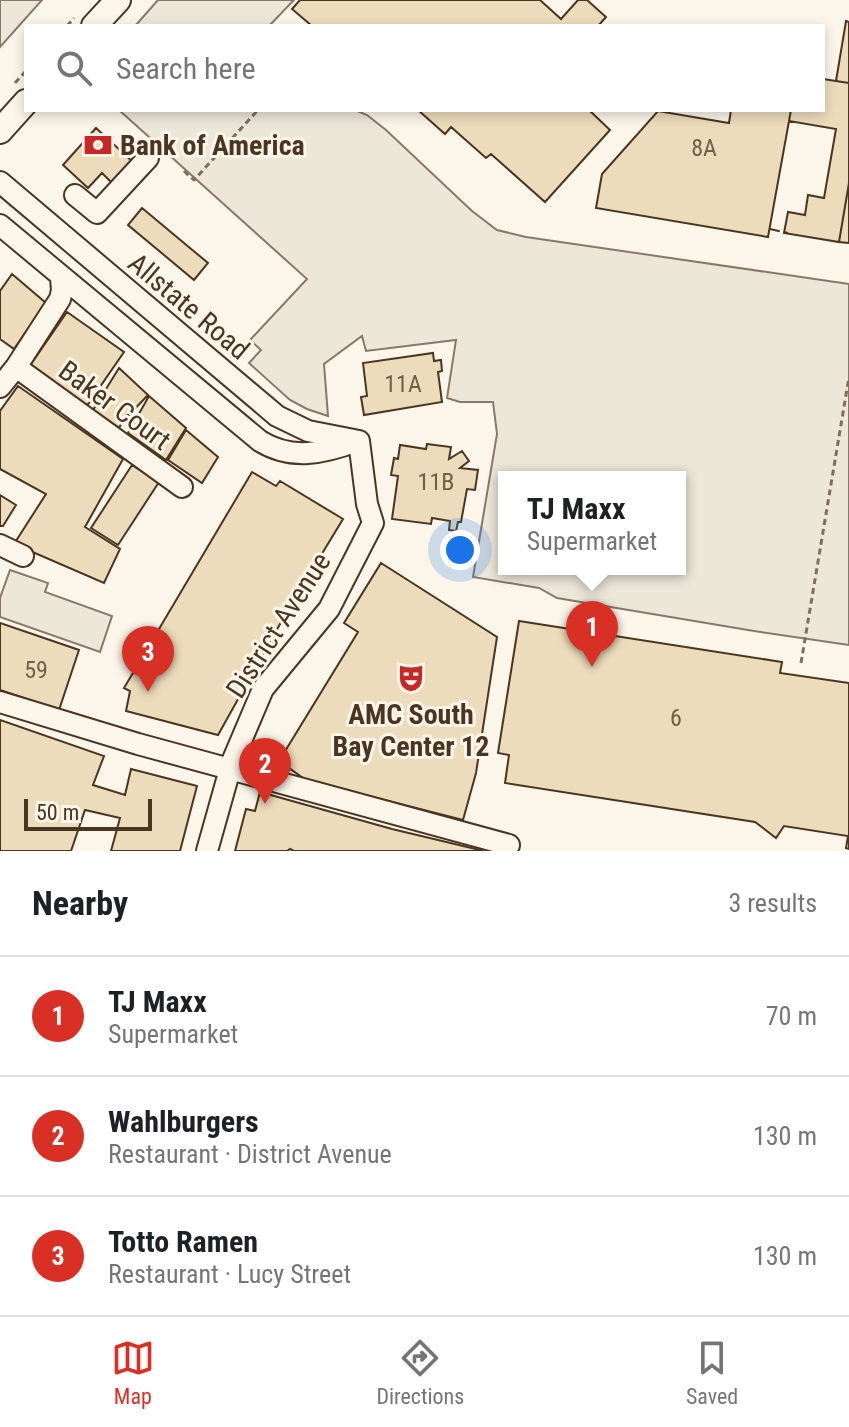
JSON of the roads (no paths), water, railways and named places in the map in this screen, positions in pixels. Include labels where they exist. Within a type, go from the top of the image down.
[{"type":"main road","points":[[96,24],[118,0]]},
{"type":"main road","points":[[0,131],[24,104]]},
{"type":"street","points":[[75,195],[97,213],[148,158]]},
{"type":"street","name":"Allstate Road","points":[[0,182],[277,416],[308,431],[359,441]]},
{"type":"street","name":"Allstate Road","points":[[0,225],[260,441],[288,453],[320,453],[359,441]]},
{"type":"street","points":[[0,387],[60,299],[61,278]]},
{"type":"street","name":"Baker Court","points":[[16,367],[182,487]]},
{"type":"street","name":"District Avenue","points":[[207,851],[230,768],[265,686],[329,609],[373,523],[367,504],[359,441]]},
{"type":"street","points":[[0,545],[23,556]]},
{"type":"street","points":[[0,702],[138,744],[509,845]]},
{"type":"place","name":"Bank of America","points":[[98,145]]},
{"type":"place","name":"TJ Maxx","points":[[592,667]]},
{"type":"place","name":"AMC South Bay Center 12","points":[[411,678]]},
{"type":"place","name":"Totto Ramen","points":[[148,692]]},
{"type":"place","name":"Wahlburgers","points":[[265,804]]}]
